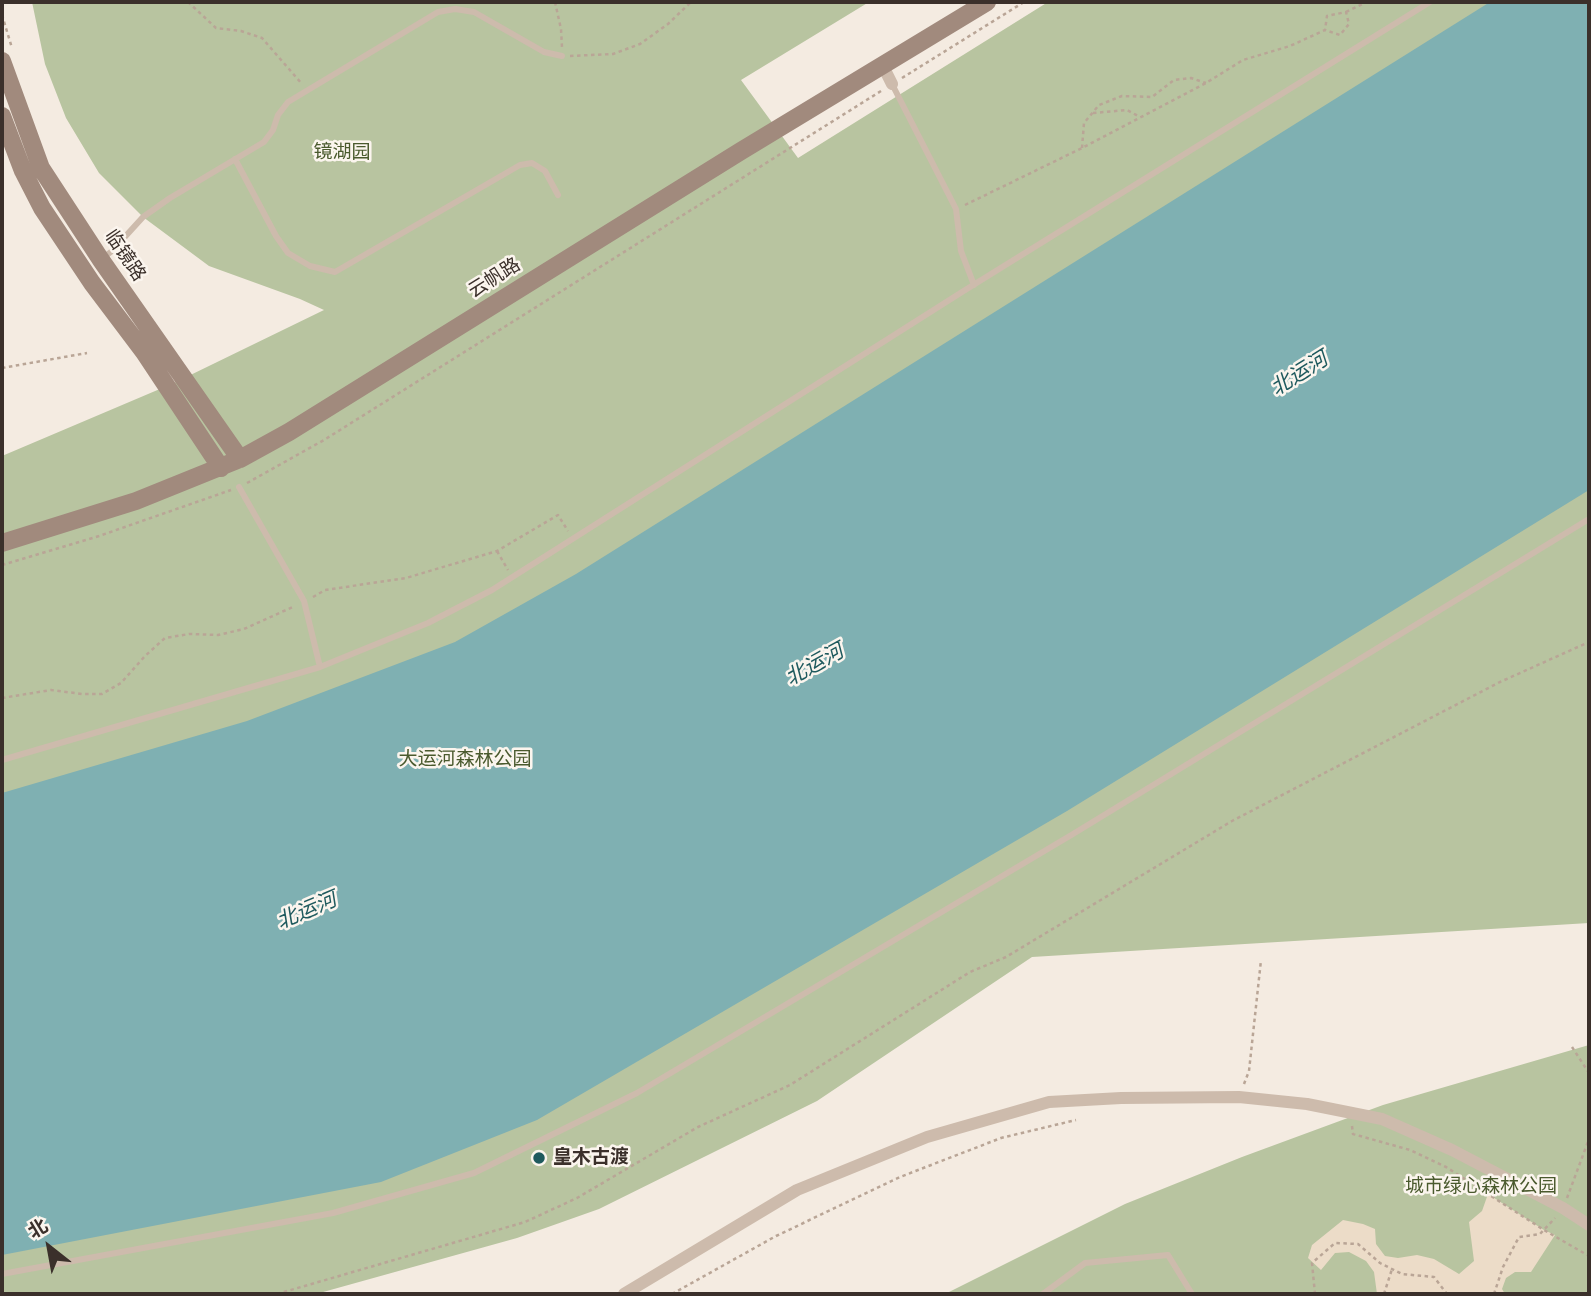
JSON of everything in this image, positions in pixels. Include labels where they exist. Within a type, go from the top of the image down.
[{"type":"street","name":"云帆路","points":[[2,543],[136,501],[240,459],[987,2]]},
{"type":"street","name":"临镜路","points":[[2,61],[41,168],[101,260],[240,459]]},
{"type":"street","points":[[883,64],[892,84]]},
{"type":"street","name":"临镜路","points":[[2,116],[23,171],[43,208],[221,468]]},
{"type":"street","points":[[624,1294],[797,1190],[927,1137],[1049,1102],[1121,1098],[1239,1097],[1307,1104],[1382,1119],[1452,1150],[1563,1208],[1589,1225]]},
{"type":"lane","points":[[2,760],[320,667],[428,623],[512,578],[974,285],[1430,2]]},
{"type":"lane","points":[[101,260],[144,217],[170,198],[264,142],[288,102],[438,12],[455,9],[474,12],[544,52],[562,56]]},
{"type":"lane","points":[[892,84],[956,209],[961,251],[974,285]]},
{"type":"lane","points":[[235,159],[276,236],[288,253],[310,266],[335,272],[520,165],[532,163],[545,171],[558,195]]},
{"type":"lane","points":[[239,487],[304,601],[320,667]]},
{"type":"lane","points":[[2,1274],[334,1213],[474,1173],[637,1093],[1061,841],[1589,519]]},
{"type":"lane","points":[[1042,1294],[1085,1263],[1168,1255],[1192,1294]]},
{"type":"path","points":[[188,2],[216,28],[241,31],[262,38],[306,89]]},
{"type":"path","points":[[555,2],[561,29],[562,56],[583,57],[613,54],[640,44],[668,24],[691,2]]},
{"type":"path","points":[[1325,30],[1327,16],[1346,12],[1367,2]]},
{"type":"path","points":[[956,209],[1082,148],[1206,83],[1243,60],[1290,46],[1325,30],[1339,34],[1349,24],[1346,12]]},
{"type":"path","points":[[1082,148],[1084,123],[1099,105],[1122,96],[1152,97],[1174,80],[1191,78],[1206,83]]},
{"type":"path","points":[[1093,113],[1127,110],[1140,117]]},
{"type":"path","points":[[2,368],[87,353]]},
{"type":"path","points":[[2,698],[51,690],[102,694],[121,683],[165,638],[189,634],[218,635],[244,629],[325,590],[405,578],[497,551],[558,515],[573,540]]},
{"type":"path","points":[[497,551],[512,578]]},
{"type":"path","points":[[277,1294],[525,1222],[577,1198],[698,1128],[790,1085],[970,972],[1006,957],[1232,821],[1500,681],[1589,642]]},
{"type":"path","points":[[1239,1097],[1249,1072],[1261,960]]},
{"type":"path","points":[[1572,1047],[1589,1073]]},
{"type":"path","points":[[1350,1112],[1353,1133],[1410,1150],[1446,1167],[1589,1256]]},
{"type":"path","points":[[672,1294],[776,1236],[900,1177],[1000,1138],[1076,1120]]},
{"type":"path","points":[[1494,1294],[1503,1268],[1519,1237],[1540,1234],[1563,1208],[1589,1139]]},
{"type":"path","points":[[1315,1294],[1312,1263],[1335,1243],[1358,1244],[1380,1263],[1402,1274],[1434,1277],[1447,1294]]},
{"type":"path","points":[[1384,1294],[1392,1269]]},
{"type":"green space","name":"大运河森林公园","points":[[32,2],[869,2],[741,80],[798,158],[1048,2],[1589,2],[1589,923],[1032,957],[817,1101],[599,1209],[517,1238],[316,1294],[2,1294],[2,456],[174,383],[324,310],[209,266],[143,217],[99,173],[66,118],[45,64]]},
{"type":"green space","name":"城市绿心森林公园","points":[[1589,1045],[1589,1294],[945,1294],[1125,1204],[1242,1157],[1383,1105]]},
{"type":"shaded area","points":[[1488,1194],[1555,1235],[1531,1272],[1515,1272],[1506,1278],[1502,1289],[1505,1294],[1377,1294],[1374,1272],[1366,1261],[1349,1252],[1335,1253],[1321,1270],[1308,1258],[1312,1245],[1343,1220],[1375,1229],[1376,1244],[1385,1256],[1398,1258],[1417,1255],[1434,1259],[1459,1274],[1474,1261],[1469,1222],[1482,1211]]},
{"type":"water","name":"北运河","points":[[1490,2],[1589,2],[1589,490],[1067,811],[537,1120],[381,1182],[2,1255],[2,793],[247,721],[455,642],[576,574]]},
{"type":"place","name":"皇木古渡","points":[[539,1158]]},
{"type":"park label","name":"镜湖园","points":[[342,153]]}]
